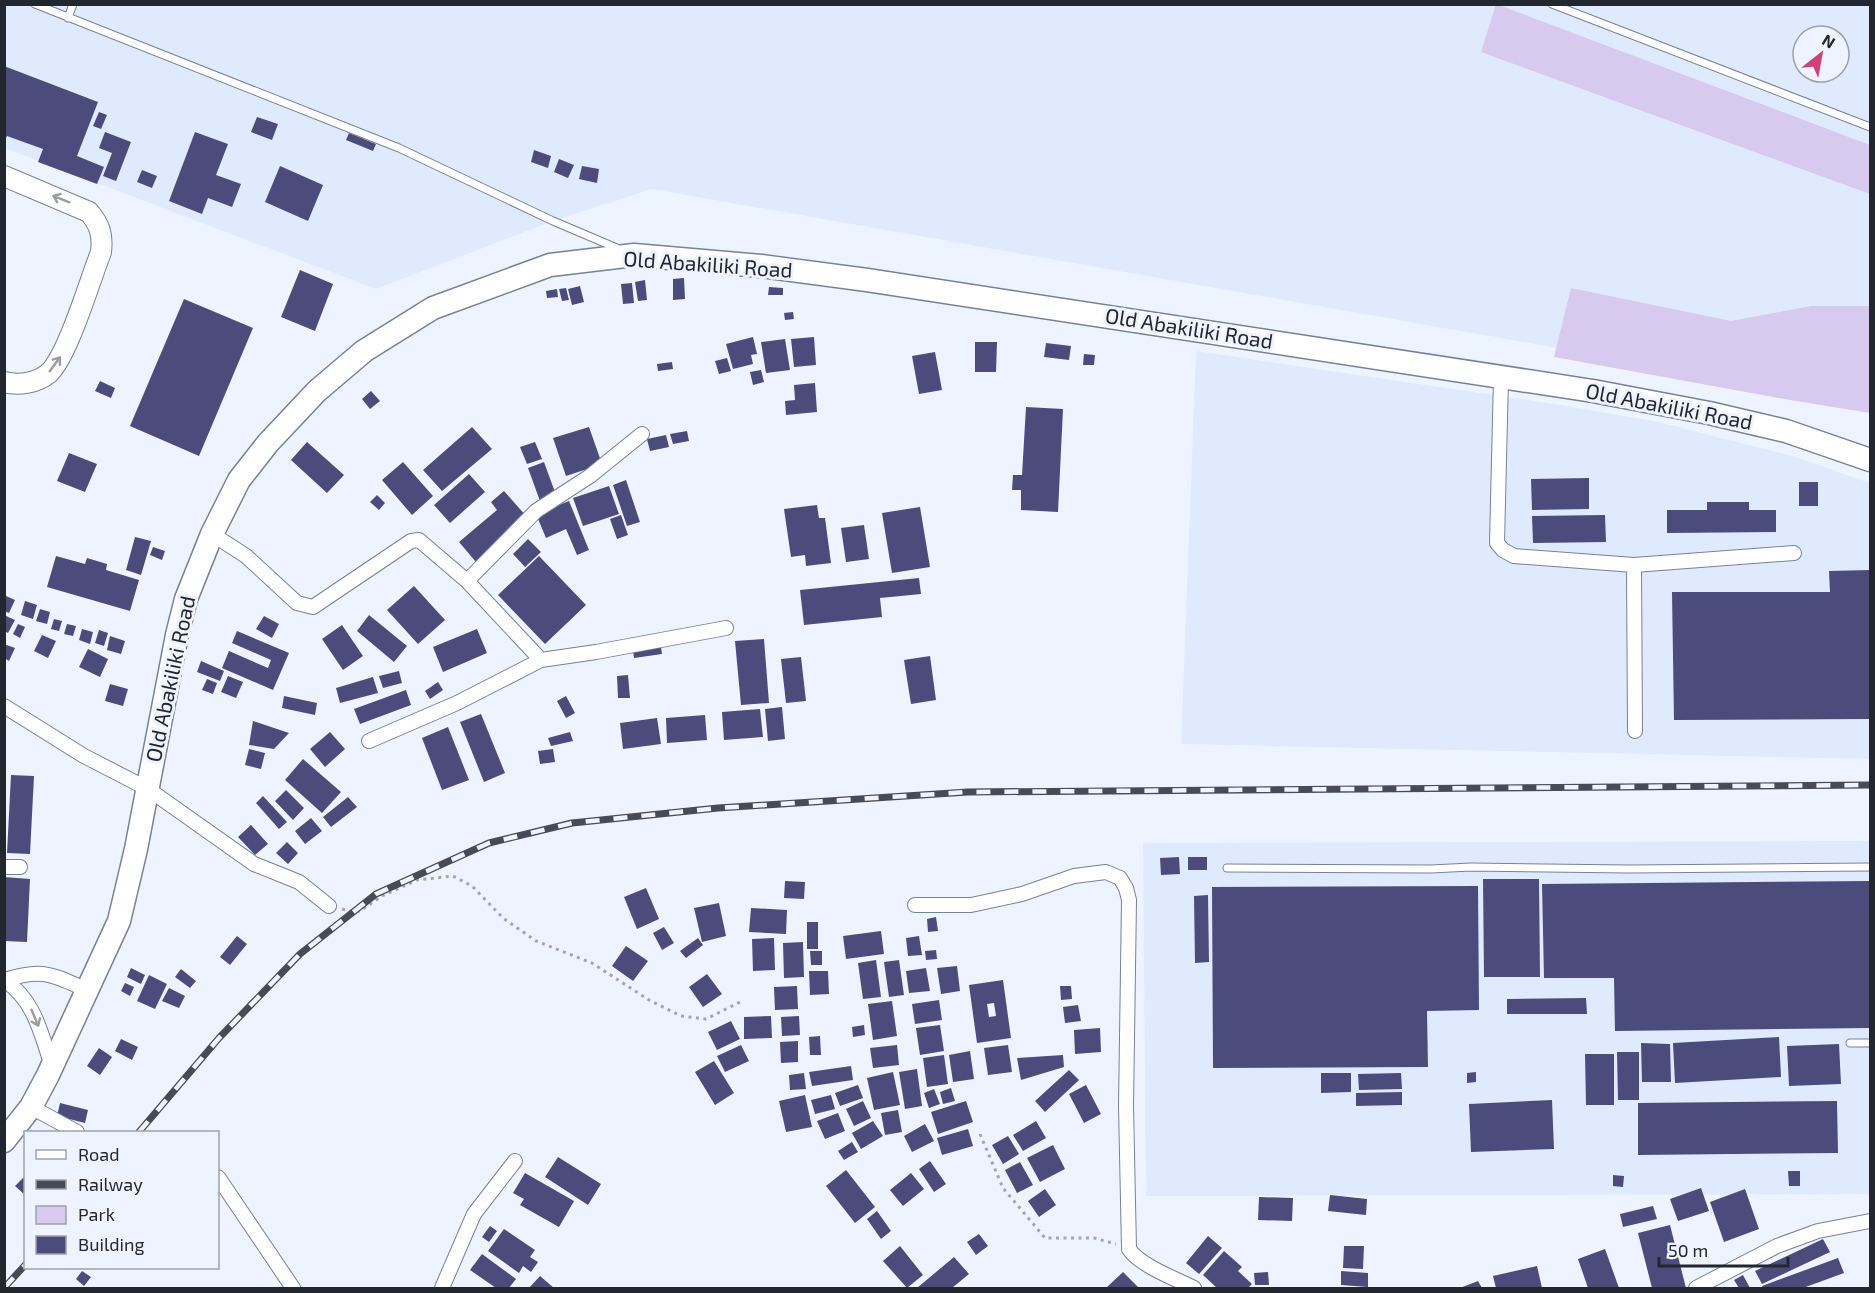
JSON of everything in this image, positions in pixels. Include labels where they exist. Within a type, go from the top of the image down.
[{"type":"main road","name":"Old Abakiliki Road","points":[[4,1141],[31,1107],[119,921],[136,849],[186,599],[212,534],[239,480],[268,443],[317,391],[364,351],[433,308],[550,265],[634,255],[761,266],[867,280],[1501,377],[1709,413],[1786,431],[1870,460]]},
{"type":"street","points":[[4,176],[89,212],[101,230],[102,241],[101,252],[60,359],[48,374],[31,383],[4,382]]},
{"type":"street","points":[[1501,377],[1497,543],[1503,550],[1514,555],[1634,565],[1794,553]]},
{"type":"street","points":[[467,581],[536,511],[590,476],[642,434]]},
{"type":"street","points":[[212,534],[246,556],[297,603],[314,607],[411,541],[419,540],[467,581],[541,660]]},
{"type":"street","points":[[1634,565],[1635,731]]},
{"type":"street","points":[[369,741],[458,703],[541,660],[726,628]]},
{"type":"street","points":[[4,706],[84,756],[148,789],[254,864],[299,882],[329,906]]},
{"type":"street","points":[[4,867],[20,867]]},
{"type":"street","points":[[915,905],[971,905],[1022,894],[1074,876],[1106,872],[1120,878],[1129,900],[1126,1106],[1129,1248],[1134,1257],[1194,1288]]},
{"type":"street","points":[[4,980],[26,973],[41,973],[63,979],[87,990]]},
{"type":"street","points":[[4,980],[26,998],[52,1066]]},
{"type":"street","points":[[31,1107],[75,1131]]},
{"type":"street","points":[[442,1288],[474,1214],[515,1161]]},
{"type":"street","points":[[219,1178],[293,1288]]},
{"type":"street","points":[[1696,1288],[1777,1246],[1818,1231],[1870,1221]]},
{"type":"lane","points":[[34,4],[399,148],[553,221],[634,255]]},
{"type":"lane","points":[[68,18],[73,4]]},
{"type":"lane","points":[[1552,4],[1870,127]]},
{"type":"lane","points":[[1227,868],[1870,867]]},
{"type":"lane","points":[[1850,1043],[1870,1043]]},
{"type":"path","points":[[329,906],[353,912],[360,911],[382,896],[417,880],[453,876],[472,886],[503,918],[536,941],[592,963],[649,1000],[681,1016],[706,1019],[742,1000]]},
{"type":"path","points":[[980,1134],[1003,1188],[1045,1238],[1094,1238],[1129,1248]]},
{"type":"shaded area","points":[[4,5],[1870,5],[1870,403],[652,189],[553,221],[376,289],[5,148]]},
{"type":"shaded area","points":[[1196,351],[1555,404],[1659,422],[1793,456],[1870,483],[1870,759],[1181,744]]},
{"type":"shaded area","points":[[1870,841],[1870,1194],[1146,1196],[1143,843]]},
{"type":"green space","points":[[1496,4],[1870,145],[1870,194],[1481,52]]},
{"type":"green space","points":[[1571,288],[1731,321],[1811,306],[1870,306],[1870,413],[1554,357]]},
{"type":"building","points":[[4,66],[98,102],[77,156],[104,167],[97,184],[38,162],[43,149],[7,136],[4,142]]},
{"type":"building","points":[[99,112],[107,115],[101,129],[93,126]]},
{"type":"building","points":[[257,117],[278,124],[272,140],[251,132]]},
{"type":"building","points":[[105,132],[131,142],[116,181],[103,176],[112,153],[99,148]]},
{"type":"building","points":[[195,132],[228,144],[216,175],[241,184],[232,207],[208,198],[202,214],[169,201]]},
{"type":"building","points":[[349,133],[376,144],[373,151],[346,140]]},
{"type":"building","points":[[534,150],[551,156],[548,168],[531,162]]},
{"type":"building","points":[[559,159],[574,165],[568,178],[554,172]]},
{"type":"building","points":[[280,166],[323,185],[308,221],[265,202]]},
{"type":"building","points":[[582,166],[599,169],[597,183],[579,179]]},
{"type":"building","points":[[142,170],[157,176],[152,188],[137,182]]},
{"type":"building","points":[[300,270],[333,284],[315,331],[281,317]]},
{"type":"building","points":[[684,278],[685,299],[673,300],[673,279]]},
{"type":"building","points":[[645,280],[647,300],[638,301],[635,282]]},
{"type":"building","points":[[632,283],[634,303],[623,304],[621,284]]},
{"type":"building","points":[[580,286],[584,302],[572,305],[568,289]]},
{"type":"building","points":[[769,287],[783,288],[783,295],[768,295]]},
{"type":"building","points":[[566,288],[569,300],[562,301],[559,289]]},
{"type":"building","points":[[557,289],[558,297],[547,298],[546,291]]},
{"type":"building","points":[[184,299],[253,328],[199,456],[130,426]]},
{"type":"building","points":[[793,312],[794,319],[785,320],[784,313]]},
{"type":"building","points":[[753,337],[757,354],[751,355],[753,364],[733,369],[726,344]]},
{"type":"building","points":[[814,337],[816,365],[794,367],[791,339]]},
{"type":"building","points":[[785,339],[790,370],[766,373],[761,342]]},
{"type":"building","points":[[975,342],[997,342],[996,372],[975,372]]},
{"type":"building","points":[[1046,343],[1071,346],[1069,360],[1044,357]]},
{"type":"building","points":[[935,352],[942,390],[919,394],[912,356]]},
{"type":"building","points":[[1084,354],[1095,355],[1094,365],[1083,365]]},
{"type":"building","points":[[727,358],[731,371],[719,374],[715,361]]},
{"type":"building","points":[[672,362],[673,369],[658,371],[657,364]]},
{"type":"building","points":[[761,370],[764,382],[753,385],[750,372]]},
{"type":"building","points":[[100,381],[115,388],[111,398],[95,391]]},
{"type":"building","points":[[815,383],[817,412],[786,415],[785,401],[795,400],[794,385]]},
{"type":"building","points":[[371,391],[380,401],[370,409],[362,399]]},
{"type":"building","points":[[1026,407],[1063,409],[1058,512],[1021,510],[1021,490],[1012,490],[1013,475],[1022,475]]},
{"type":"building","points":[[472,427],[492,449],[442,491],[423,470]]},
{"type":"building","points":[[589,427],[602,464],[566,476],[553,438]]},
{"type":"building","points":[[687,431],[689,441],[673,444],[670,434]]},
{"type":"building","points":[[666,435],[669,447],[650,451],[647,439]]},
{"type":"building","points":[[307,442],[344,475],[327,493],[291,460]]},
{"type":"building","points":[[535,442],[542,459],[527,464],[520,447]]},
{"type":"building","points":[[69,453],[97,464],[85,492],[57,481]]},
{"type":"building","points":[[403,462],[433,496],[412,515],[382,480]]},
{"type":"building","points":[[544,462],[556,495],[540,501],[528,468]]},
{"type":"building","points":[[469,474],[485,492],[450,523],[434,505]]},
{"type":"building","points":[[1589,478],[1589,509],[1532,510],[1531,479]]},
{"type":"building","points":[[626,480],[640,522],[627,526],[613,485]]},
{"type":"building","points":[[1799,482],[1818,482],[1818,506],[1799,506]]},
{"type":"building","points":[[609,486],[619,514],[583,526],[573,498]]},
{"type":"building","points":[[504,491],[527,517],[476,562],[459,542],[497,510],[491,502]]},
{"type":"building","points":[[377,495],[385,503],[379,510],[370,502]]},
{"type":"building","points":[[569,501],[589,550],[577,555],[566,529],[546,538],[536,514]]},
{"type":"building","points":[[1707,502],[1749,502],[1749,510],[1776,510],[1776,532],[1667,533],[1667,510],[1707,510]]},
{"type":"building","points":[[817,505],[819,518],[825,518],[831,563],[806,566],[805,555],[791,557],[784,509]]},
{"type":"building","points":[[920,507],[930,567],[892,573],[882,513]]},
{"type":"building","points":[[621,515],[628,535],[617,539],[610,519]]},
{"type":"building","points":[[1605,515],[1606,542],[1533,543],[1532,516]]},
{"type":"building","points":[[864,525],[869,559],[846,562],[841,528]]},
{"type":"building","points":[[135,537],[151,541],[141,575],[126,570]]},
{"type":"building","points":[[528,539],[541,552],[525,567],[513,554]]},
{"type":"building","points":[[153,547],[165,551],[162,560],[150,555]]},
{"type":"building","points":[[56,556],[85,564],[87,558],[107,564],[106,570],[139,580],[130,611],[47,587]]},
{"type":"building","points":[[539,556],[586,605],[545,644],[498,595]]},
{"type":"building","points":[[1870,570],[1870,719],[1674,720],[1672,592],[1830,592],[1829,571]]},
{"type":"building","points":[[919,578],[921,594],[880,598],[882,617],[804,625],[800,590]]},
{"type":"building","points":[[414,586],[445,620],[418,644],[387,610]]},
{"type":"building","points":[[6,596],[15,600],[9,613],[4,611]]},
{"type":"building","points":[[25,601],[37,605],[33,619],[21,615]]},
{"type":"building","points":[[40,609],[50,612],[47,624],[36,621]]},
{"type":"building","points":[[4,615],[15,620],[8,633],[4,631]]},
{"type":"building","points":[[369,615],[407,646],[394,662],[357,631]]},
{"type":"building","points":[[264,616],[279,624],[272,638],[256,629]]},
{"type":"building","points":[[54,619],[62,621],[59,631],[51,629]]},
{"type":"building","points":[[18,624],[25,627],[20,638],[13,634]]},
{"type":"building","points":[[67,624],[76,626],[73,636],[64,634]]},
{"type":"building","points":[[342,625],[363,656],[343,670],[322,639]]},
{"type":"building","points":[[82,629],[93,632],[90,644],[79,640]]},
{"type":"building","points":[[477,629],[487,653],[443,672],[433,647]]},
{"type":"building","points":[[99,630],[108,633],[104,646],[95,643]]},
{"type":"building","points":[[237,631],[289,653],[273,690],[222,668],[229,651],[268,668],[271,660],[232,643]]},
{"type":"building","points":[[42,635],[56,641],[48,658],[34,651]]},
{"type":"building","points":[[110,636],[125,641],[121,654],[107,650]]},
{"type":"building","points":[[764,639],[769,703],[741,705],[735,641]]},
{"type":"building","points":[[4,644],[15,648],[9,661],[4,658]]},
{"type":"building","points":[[661,647],[662,654],[634,658],[633,651]]},
{"type":"building","points":[[88,649],[108,659],[100,677],[79,667]]},
{"type":"building","points":[[930,656],[936,700],[911,704],[904,660]]},
{"type":"building","points":[[801,657],[806,701],[786,703],[781,659]]},
{"type":"building","points":[[201,661],[224,671],[220,681],[197,672]]},
{"type":"building","points":[[399,671],[402,683],[383,688],[379,676]]},
{"type":"building","points":[[628,675],[630,698],[618,698],[617,676]]},
{"type":"building","points":[[228,676],[243,682],[236,698],[221,692]]},
{"type":"building","points":[[373,677],[378,693],[340,703],[336,688]]},
{"type":"building","points":[[207,679],[217,683],[213,694],[202,690]]},
{"type":"building","points":[[438,682],[443,690],[430,699],[425,691]]},
{"type":"building","points":[[110,684],[128,689],[123,706],[105,701]]},
{"type":"building","points":[[406,690],[411,705],[360,724],[354,709]]},
{"type":"building","points":[[284,696],[317,703],[315,715],[282,708]]},
{"type":"building","points":[[566,696],[575,713],[566,718],[557,701]]},
{"type":"building","points":[[782,707],[785,739],[768,741],[765,709]]},
{"type":"building","points":[[760,709],[763,737],[724,740],[722,712]]},
{"type":"building","points":[[481,714],[505,773],[484,782],[460,722]]},
{"type":"building","points":[[705,715],[707,740],[667,743],[666,718]]},
{"type":"building","points":[[657,718],[661,744],[623,749],[620,723]]},
{"type":"building","points":[[253,721],[289,733],[274,749],[249,745]]},
{"type":"building","points":[[448,727],[469,780],[442,790],[422,738]]},
{"type":"building","points":[[330,732],[345,749],[325,767],[310,749]]},
{"type":"building","points":[[570,732],[573,741],[551,746],[548,738]]},
{"type":"building","points":[[249,749],[265,753],[261,769],[245,765]]},
{"type":"building","points":[[553,749],[555,762],[540,764],[538,751]]},
{"type":"building","points":[[303,759],[341,792],[322,813],[285,780]]},
{"type":"building","points":[[11,775],[34,776],[30,854],[7,853]]},
{"type":"building","points":[[286,790],[304,808],[293,820],[275,801]]},
{"type":"building","points":[[263,796],[287,822],[279,829],[256,803]]},
{"type":"building","points":[[348,797],[357,807],[331,827],[323,817]]},
{"type":"building","points":[[311,818],[322,831],[305,844],[295,831]]},
{"type":"building","points":[[251,825],[268,844],[255,855],[238,837]]},
{"type":"building","points":[[287,842],[298,853],[288,864],[276,853]]},
{"type":"building","points":[[1179,857],[1180,874],[1161,875],[1160,858]]},
{"type":"building","points":[[1188,857],[1207,857],[1207,870],[1188,870]]},
{"type":"building","points":[[4,877],[30,879],[27,942],[4,941]]},
{"type":"building","points":[[1483,879],[1539,879],[1540,977],[1484,977]]},
{"type":"building","points":[[785,881],[805,882],[804,899],[784,898]]},
{"type":"building","points":[[1870,881],[1870,1028],[1615,1031],[1614,978],[1544,978],[1542,884]]},
{"type":"building","points":[[1478,886],[1479,1010],[1427,1011],[1428,1067],[1213,1068],[1212,887]]},
{"type":"building","points":[[646,888],[659,919],[637,929],[624,897]]},
{"type":"building","points":[[1208,895],[1209,962],[1195,963],[1194,896]]},
{"type":"building","points":[[719,903],[726,936],[702,942],[694,908]]},
{"type":"building","points":[[751,908],[787,910],[786,934],[749,932]]},
{"type":"building","points":[[936,917],[938,931],[928,932],[927,919]]},
{"type":"building","points":[[807,922],[818,922],[818,949],[807,949]]},
{"type":"building","points":[[664,927],[674,943],[662,950],[653,933]]},
{"type":"building","points":[[881,931],[884,954],[846,959],[843,936]]},
{"type":"building","points":[[237,936],[247,944],[230,965],[220,957]]},
{"type":"building","points":[[919,936],[922,955],[908,956],[906,938]]},
{"type":"building","points":[[698,938],[703,945],[686,958],[680,951]]},
{"type":"building","points":[[774,938],[775,970],[753,971],[752,939]]},
{"type":"building","points":[[803,942],[804,977],[784,978],[783,943]]},
{"type":"building","points":[[626,946],[648,961],[633,981],[612,966]]},
{"type":"building","points":[[936,950],[937,959],[926,960],[925,951]]},
{"type":"building","points":[[810,951],[822,951],[822,965],[811,965]]},
{"type":"building","points":[[876,960],[881,997],[863,999],[858,963]]},
{"type":"building","points":[[899,960],[904,995],[889,997],[884,962]]},
{"type":"building","points":[[957,966],[960,991],[941,994],[937,968]]},
{"type":"building","points":[[131,968],[145,975],[141,984],[127,977]]},
{"type":"building","points":[[926,968],[930,991],[909,993],[906,971]]},
{"type":"building","points":[[181,969],[196,981],[190,988],[175,977]]},
{"type":"building","points":[[809,971],[828,971],[829,994],[810,995]]},
{"type":"building","points":[[707,974],[722,994],[703,1007],[689,987]]},
{"type":"building","points":[[149,975],[167,984],[155,1009],[137,1001]]},
{"type":"building","points":[[1003,980],[1011,1038],[977,1043],[969,985]],"holes":[[[994,1003],[996,1016],[989,1017],[987,1004]]]},
{"type":"building","points":[[125,983],[134,987],[130,996],[121,991]]},
{"type":"building","points":[[797,986],[798,1009],[775,1010],[774,987]]},
{"type":"building","points":[[1060,986],[1071,986],[1072,999],[1061,1000]]},
{"type":"building","points":[[169,988],[185,996],[179,1008],[162,1001]]},
{"type":"building","points":[[1586,998],[1587,1014],[1507,1014],[1507,999]]},
{"type":"building","points":[[939,1000],[942,1020],[915,1024],[912,1004]]},
{"type":"building","points":[[892,1001],[897,1036],[873,1040],[868,1004]]},
{"type":"building","points":[[1078,1005],[1081,1021],[1065,1023],[1063,1007]]},
{"type":"building","points":[[771,1016],[772,1038],[744,1039],[744,1017]]},
{"type":"building","points":[[799,1016],[800,1035],[782,1036],[781,1017]]},
{"type":"building","points":[[731,1021],[740,1039],[717,1050],[708,1032]]},
{"type":"building","points":[[864,1025],[865,1035],[853,1037],[852,1027]]},
{"type":"building","points":[[940,1025],[944,1051],[920,1055],[916,1028]]},
{"type":"building","points":[[1100,1028],[1101,1052],[1075,1054],[1074,1030]]},
{"type":"building","points":[[820,1036],[821,1055],[810,1055],[809,1037]]},
{"type":"building","points":[[1779,1037],[1781,1077],[1675,1083],[1673,1043]]},
{"type":"building","points":[[121,1039],[138,1047],[132,1060],[115,1051]]},
{"type":"building","points":[[798,1041],[798,1062],[781,1063],[780,1042]]},
{"type":"building","points":[[1641,1043],[1670,1044],[1671,1082],[1642,1082]]},
{"type":"building","points":[[1839,1044],[1841,1084],[1789,1086],[1787,1046]]},
{"type":"building","points":[[741,1045],[749,1061],[725,1072],[717,1056]]},
{"type":"building","points":[[897,1045],[899,1065],[873,1068],[870,1048]]},
{"type":"building","points":[[1008,1045],[1012,1072],[988,1075],[984,1048]]},
{"type":"building","points":[[99,1048],[112,1057],[100,1075],[87,1066]]},
{"type":"building","points":[[970,1051],[974,1079],[953,1082],[949,1055]]},
{"type":"building","points":[[1617,1052],[1639,1052],[1639,1100],[1618,1100]]},
{"type":"building","points":[[1585,1054],[1614,1054],[1614,1105],[1586,1105]]},
{"type":"building","points":[[944,1055],[948,1084],[927,1087],[923,1058]]},
{"type":"building","points":[[1063,1055],[1064,1067],[1021,1080],[1017,1058]]},
{"type":"building","points":[[714,1061],[734,1093],[715,1105],[695,1072]]},
{"type":"building","points":[[851,1066],[853,1080],[812,1086],[809,1072]]},
{"type":"building","points":[[917,1069],[922,1106],[905,1109],[899,1072]]},
{"type":"building","points":[[1069,1070],[1079,1080],[1045,1112],[1035,1101]]},
{"type":"building","points":[[893,1072],[900,1105],[874,1110],[867,1078]]},
{"type":"building","points":[[1476,1072],[1476,1082],[1467,1083],[1467,1073]]},
{"type":"building","points":[[804,1073],[806,1089],[790,1090],[789,1075]]},
{"type":"building","points":[[1321,1073],[1351,1073],[1351,1092],[1321,1093]]},
{"type":"building","points":[[1401,1073],[1402,1089],[1359,1090],[1358,1074]]},
{"type":"building","points":[[858,1085],[863,1098],[840,1106],[835,1093]]},
{"type":"building","points":[[1086,1085],[1101,1114],[1084,1123],[1069,1094]]},
{"type":"building","points":[[951,1088],[955,1101],[943,1104],[940,1092]]},
{"type":"building","points":[[934,1089],[940,1104],[929,1108],[924,1093]]},
{"type":"building","points":[[1402,1092],[1402,1105],[1356,1106],[1356,1093]]},
{"type":"building","points":[[805,1095],[812,1127],[786,1132],[779,1101]]},
{"type":"building","points":[[831,1095],[835,1109],[815,1114],[811,1100]]},
{"type":"building","points":[[1552,1100],[1554,1149],[1471,1152],[1469,1104]]},
{"type":"building","points":[[863,1101],[871,1118],[854,1126],[846,1109]]},
{"type":"building","points":[[966,1101],[973,1122],[938,1134],[931,1112]]},
{"type":"building","points":[[1837,1101],[1838,1153],[1638,1155],[1638,1103]]},
{"type":"building","points":[[60,1103],[88,1110],[85,1123],[57,1116]]},
{"type":"building","points":[[898,1110],[902,1132],[885,1135],[881,1113]]},
{"type":"building","points":[[838,1113],[845,1131],[825,1139],[817,1121]]},
{"type":"building","points":[[873,1121],[883,1136],[861,1149],[852,1133]]},
{"type":"building","points":[[1036,1121],[1046,1138],[1023,1151],[1013,1135]]},
{"type":"building","points":[[925,1124],[934,1141],[912,1152],[904,1136]]},
{"type":"building","points":[[968,1129],[973,1146],[942,1155],[937,1138]]},
{"type":"building","points":[[1008,1136],[1019,1154],[1003,1164],[992,1145]]},
{"type":"building","points":[[852,1142],[858,1152],[844,1160],[838,1151]]},
{"type":"building","points":[[1053,1145],[1065,1169],[1040,1182],[1027,1158]]},
{"type":"building","points":[[558,1157],[601,1184],[588,1205],[545,1177]]},
{"type":"building","points":[[930,1161],[946,1184],[934,1192],[919,1169]]},
{"type":"building","points":[[1020,1162],[1033,1185],[1017,1193],[1005,1170]]},
{"type":"building","points":[[846,1170],[875,1207],[855,1223],[826,1186]]},
{"type":"building","points":[[1788,1171],[1800,1171],[1800,1186],[1789,1186]]},
{"type":"building","points":[[525,1173],[574,1201],[559,1227],[520,1205],[524,1199],[513,1193]]},
{"type":"building","points":[[911,1173],[924,1189],[903,1206],[890,1190]]},
{"type":"building","points":[[1613,1175],[1624,1176],[1623,1187],[1613,1186]]},
{"type":"building","points":[[24,1177],[24,1194],[15,1186]]},
{"type":"building","points":[[1701,1188],[1709,1211],[1678,1221],[1670,1199]]},
{"type":"building","points":[[1045,1189],[1056,1205],[1039,1217],[1028,1201]]},
{"type":"building","points":[[1745,1189],[1759,1229],[1724,1242],[1710,1202]]},
{"type":"building","points":[[1330,1195],[1367,1199],[1366,1215],[1328,1211]]},
{"type":"building","points":[[1259,1197],[1293,1198],[1292,1221],[1258,1220]]},
{"type":"building","points":[[1653,1206],[1657,1219],[1623,1227],[1620,1214]]},
{"type":"building","points":[[877,1211],[891,1231],[881,1239],[867,1219]]},
{"type":"building","points":[[1670,1225],[1686,1288],[1652,1288],[1638,1233]]},
{"type":"building","points":[[490,1226],[497,1231],[489,1242],[482,1237]]},
{"type":"building","points":[[504,1229],[535,1250],[530,1257],[538,1262],[531,1272],[523,1266],[519,1273],[488,1251]]},
{"type":"building","points":[[979,1234],[988,1246],[976,1255],[967,1242]]},
{"type":"building","points":[[1208,1236],[1222,1248],[1199,1274],[1186,1263]]},
{"type":"building","points":[[1823,1239],[1830,1252],[1762,1284],[1755,1271]]},
{"type":"building","points":[[900,1246],[923,1275],[907,1288],[883,1261]]},
{"type":"building","points":[[1344,1246],[1364,1246],[1363,1269],[1343,1268]]},
{"type":"building","points":[[1605,1249],[1619,1288],[1588,1288],[1578,1259]]},
{"type":"building","points":[[1224,1251],[1242,1267],[1238,1271],[1252,1284],[1248,1288],[1217,1288],[1203,1275]]},
{"type":"building","points":[[482,1254],[516,1279],[509,1288],[496,1288],[470,1270]]},
{"type":"building","points":[[954,1257],[969,1274],[952,1288],[917,1288]]},
{"type":"building","points":[[1838,1258],[1844,1273],[1803,1288],[1763,1288],[1762,1286]]},
{"type":"building","points":[[1537,1266],[1542,1288],[1496,1288],[1493,1276]]},
{"type":"building","points":[[82,1271],[91,1277],[84,1286],[76,1279]]},
{"type":"building","points":[[1341,1271],[1368,1273],[1368,1287],[1341,1285]]},
{"type":"building","points":[[1123,1272],[1139,1288],[1106,1288]]},
{"type":"building","points":[[1268,1272],[1269,1285],[1255,1285],[1254,1273]]},
{"type":"building","points":[[1743,1275],[1750,1288],[1739,1288],[1734,1280]]},
{"type":"building","points":[[540,1276],[554,1288],[529,1288]]},
{"type":"building","points":[[1478,1281],[1482,1288],[1460,1288]]},
{"type":"railway","points":[[140,1131],[219,1038],[300,954],[376,894],[489,843],[572,823],[718,808],[968,792],[1870,785]]},
{"type":"railway","points":[[4,1288],[24,1266]]}]
